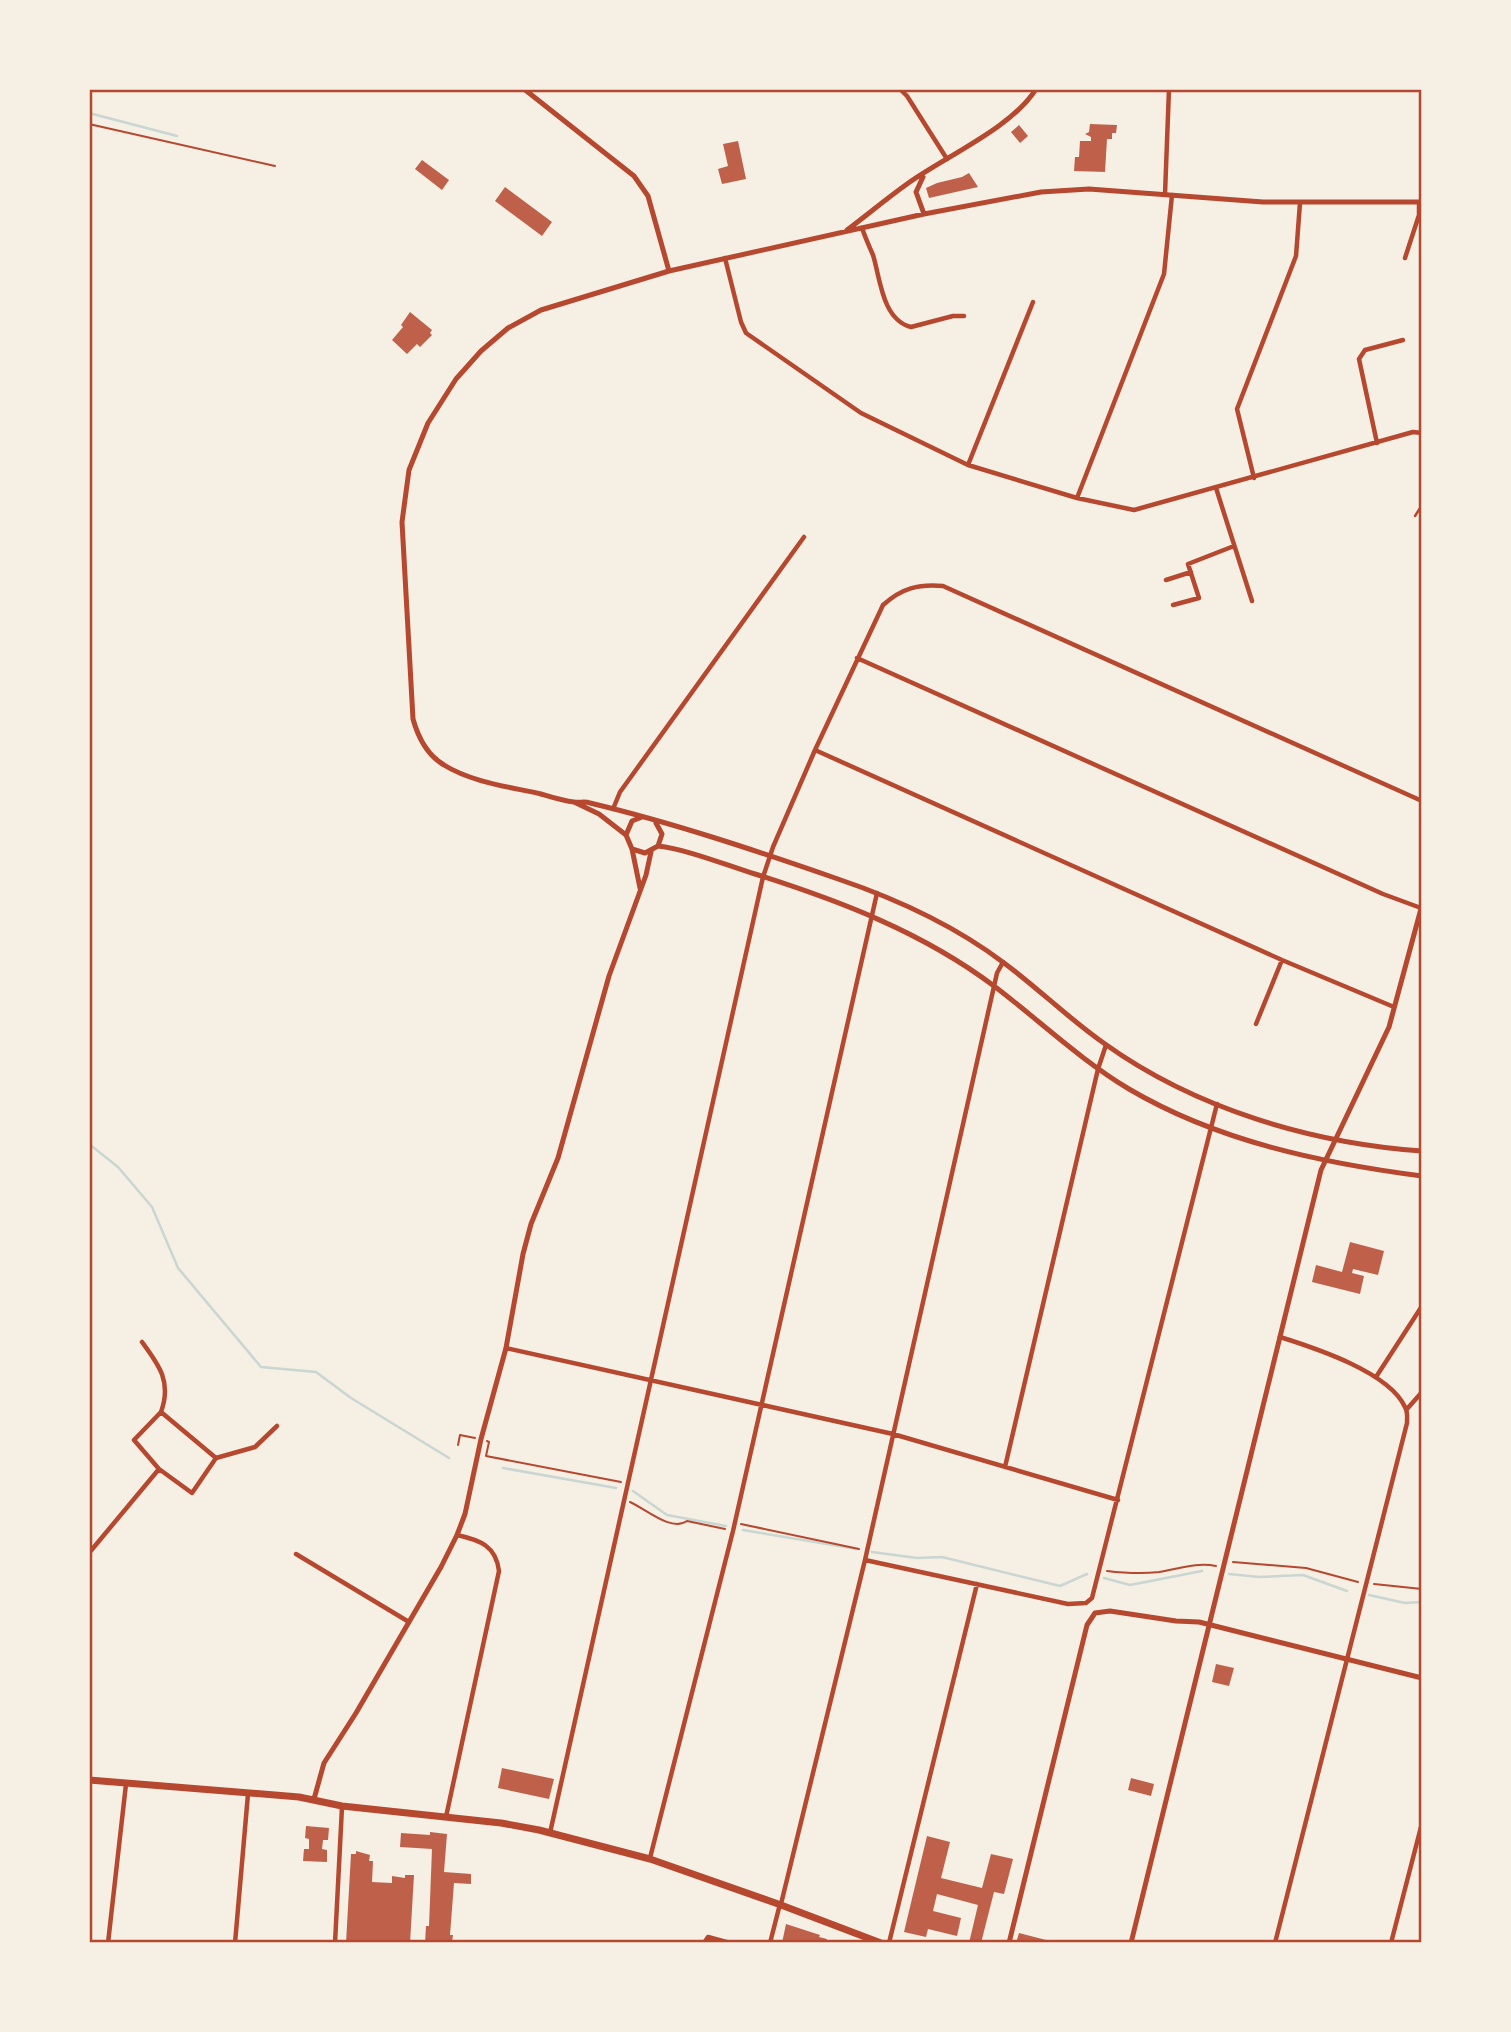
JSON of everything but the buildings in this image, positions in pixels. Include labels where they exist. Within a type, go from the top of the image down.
[{"type":"main road","points":[[89,1780],[314,1799],[342,1806],[501,1823],[550,1833],[650,1859],[780,1904],[881,1943]]},
{"type":"street","points":[[524,89],[634,176],[648,196],[669,271]]},
{"type":"street","points":[[900,89],[947,159]]},
{"type":"street","points":[[907,89],[907,96]]},
{"type":"street","points":[[845,232],[901,188],[1003,122],[1021,108],[1036,89]]},
{"type":"street","points":[[1077,498],[1164,274],[1169,89]]},
{"type":"street","points":[[924,215],[916,192],[925,174]]},
{"type":"street","points":[[901,188],[916,192]]},
{"type":"street","points":[[640,888],[632,849],[626,835],[599,814],[574,802],[506,786],[443,765],[428,751],[415,729],[402,522],[409,470],[417,446],[438,404],[481,351],[508,328],[541,310],[669,271],[989,201],[1066,189],[1300,203],[1420,202],[1419,215],[1405,258]]},
{"type":"street","points":[[1254,478],[1237,409],[1296,257],[1300,203]]},
{"type":"street","points":[[879,206],[885,223]]},
{"type":"street","points":[[862,228],[873,257],[881,295],[904,326],[911,327],[964,316]]},
{"type":"street","points":[[725,258],[741,322],[755,341],[861,413],[968,466],[1077,498],[1134,510],[1413,432],[1422,433]]},
{"type":"street","points":[[968,466],[1033,302]]},
{"type":"street","points":[[1377,443],[1359,359],[1365,350],[1403,340]]},
{"type":"street","points":[[1216,488],[1252,601]]},
{"type":"street","points":[[613,809],[620,792],[804,537]]},
{"type":"street","points":[[1172,604],[1199,598],[1188,564],[1234,546]]},
{"type":"street","points":[[1166,580],[1191,572]]},
{"type":"street","points":[[550,1833],[762,877],[815,750],[883,605],[895,594],[911,587],[943,586],[1422,801]]},
{"type":"street","points":[[857,658],[1383,894],[1421,907],[1389,1027],[1334,1140],[1316,1189],[1132,1943]]},
{"type":"street","points":[[815,750],[1282,960],[1394,1007]]},
{"type":"street","points":[[574,802],[586,802],[654,820],[877,892],[936,920],[1003,962],[1106,1045],[1162,1079],[1217,1104],[1334,1140],[1422,1151]]},
{"type":"street","points":[[626,835],[632,821],[643,817]]},
{"type":"street","points":[[632,849],[645,853],[658,846],[662,834],[654,820]]},
{"type":"street","points":[[658,846],[847,904],[916,937],[994,986],[1038,1024],[1098,1069],[1154,1102],[1212,1128],[1276,1149],[1325,1160],[1422,1175]]},
{"type":"street","points":[[314,1799],[324,1763],[356,1713],[457,1535],[506,1348],[531,1224],[558,1158],[609,976],[651,852]]},
{"type":"street","points":[[650,1859],[733,1531],[877,892]]},
{"type":"street","points":[[1256,1024],[1282,960]]},
{"type":"street","points":[[770,1943],[865,1560],[994,986],[1003,962]]},
{"type":"street","points":[[1005,1467],[1098,1069],[1106,1045]]},
{"type":"street","points":[[865,1560],[1077,1605],[1092,1598],[1217,1104]]},
{"type":"street","points":[[1376,1377],[1422,1306]]},
{"type":"street","points":[[1275,1943],[1407,1423],[1407,1409],[1401,1400],[1376,1377],[1336,1356],[1279,1337]]},
{"type":"street","points":[[142,1342],[161,1367],[167,1397],[161,1412],[134,1440],[159,1469],[192,1493],[216,1458],[255,1447],[277,1426]]},
{"type":"street","points":[[506,1348],[893,1434],[1118,1500]]},
{"type":"street","points":[[1407,1409],[1422,1392]]},
{"type":"street","points":[[161,1412],[216,1458]]},
{"type":"street","points":[[89,1553],[159,1469]]},
{"type":"street","points":[[446,1817],[499,1571],[491,1549],[477,1540],[457,1535]]},
{"type":"street","points":[[296,1554],[409,1622]]},
{"type":"street","points":[[888,1943],[977,1584]]},
{"type":"street","points":[[1009,1943],[1087,1625],[1091,1618],[1102,1611],[1177,1622],[1188,1620],[1422,1678]]},
{"type":"street","points":[[108,1943],[126,1783]]},
{"type":"street","points":[[235,1943],[248,1793]]},
{"type":"street","points":[[335,1943],[342,1806]]},
{"type":"street","points":[[1391,1943],[1422,1823]]},
{"type":"street","points":[[704,1943],[708,1937],[730,1943]]},
{"type":"lane","points":[[1415,516],[1422,505]]},
{"type":"path","points":[[89,124],[275,166]]},
{"type":"path","points":[[458,1445],[460,1435],[481,1439],[489,1442],[486,1456],[621,1481],[620,1487],[626,1489]]},
{"type":"path","points":[[629,1502],[670,1524],[687,1521],[738,1532],[740,1524],[867,1550]]},
{"type":"path","points":[[1101,1570],[1158,1572],[1187,1565],[1230,1570],[1232,1562],[1306,1568],[1365,1584],[1422,1589]]},
{"type":"waterway","points":[[89,113],[177,136]]},
{"type":"waterway","points":[[89,1144],[118,1167],[152,1207],[178,1268],[261,1367],[316,1372],[351,1398],[449,1458]]},
{"type":"waterway","points":[[503,1468],[616,1488]]},
{"type":"waterway","points":[[633,1491],[667,1515],[726,1526]]},
{"type":"waterway","points":[[743,1530],[857,1549]]},
{"type":"waterway","points":[[872,1552],[917,1558],[942,1557],[1060,1586],[1087,1574]]},
{"type":"waterway","points":[[1104,1578],[1130,1585],[1202,1571]]},
{"type":"waterway","points":[[1229,1574],[1259,1577],[1303,1575],[1347,1591]]},
{"type":"waterway","points":[[1369,1595],[1405,1603],[1422,1602]]}]
